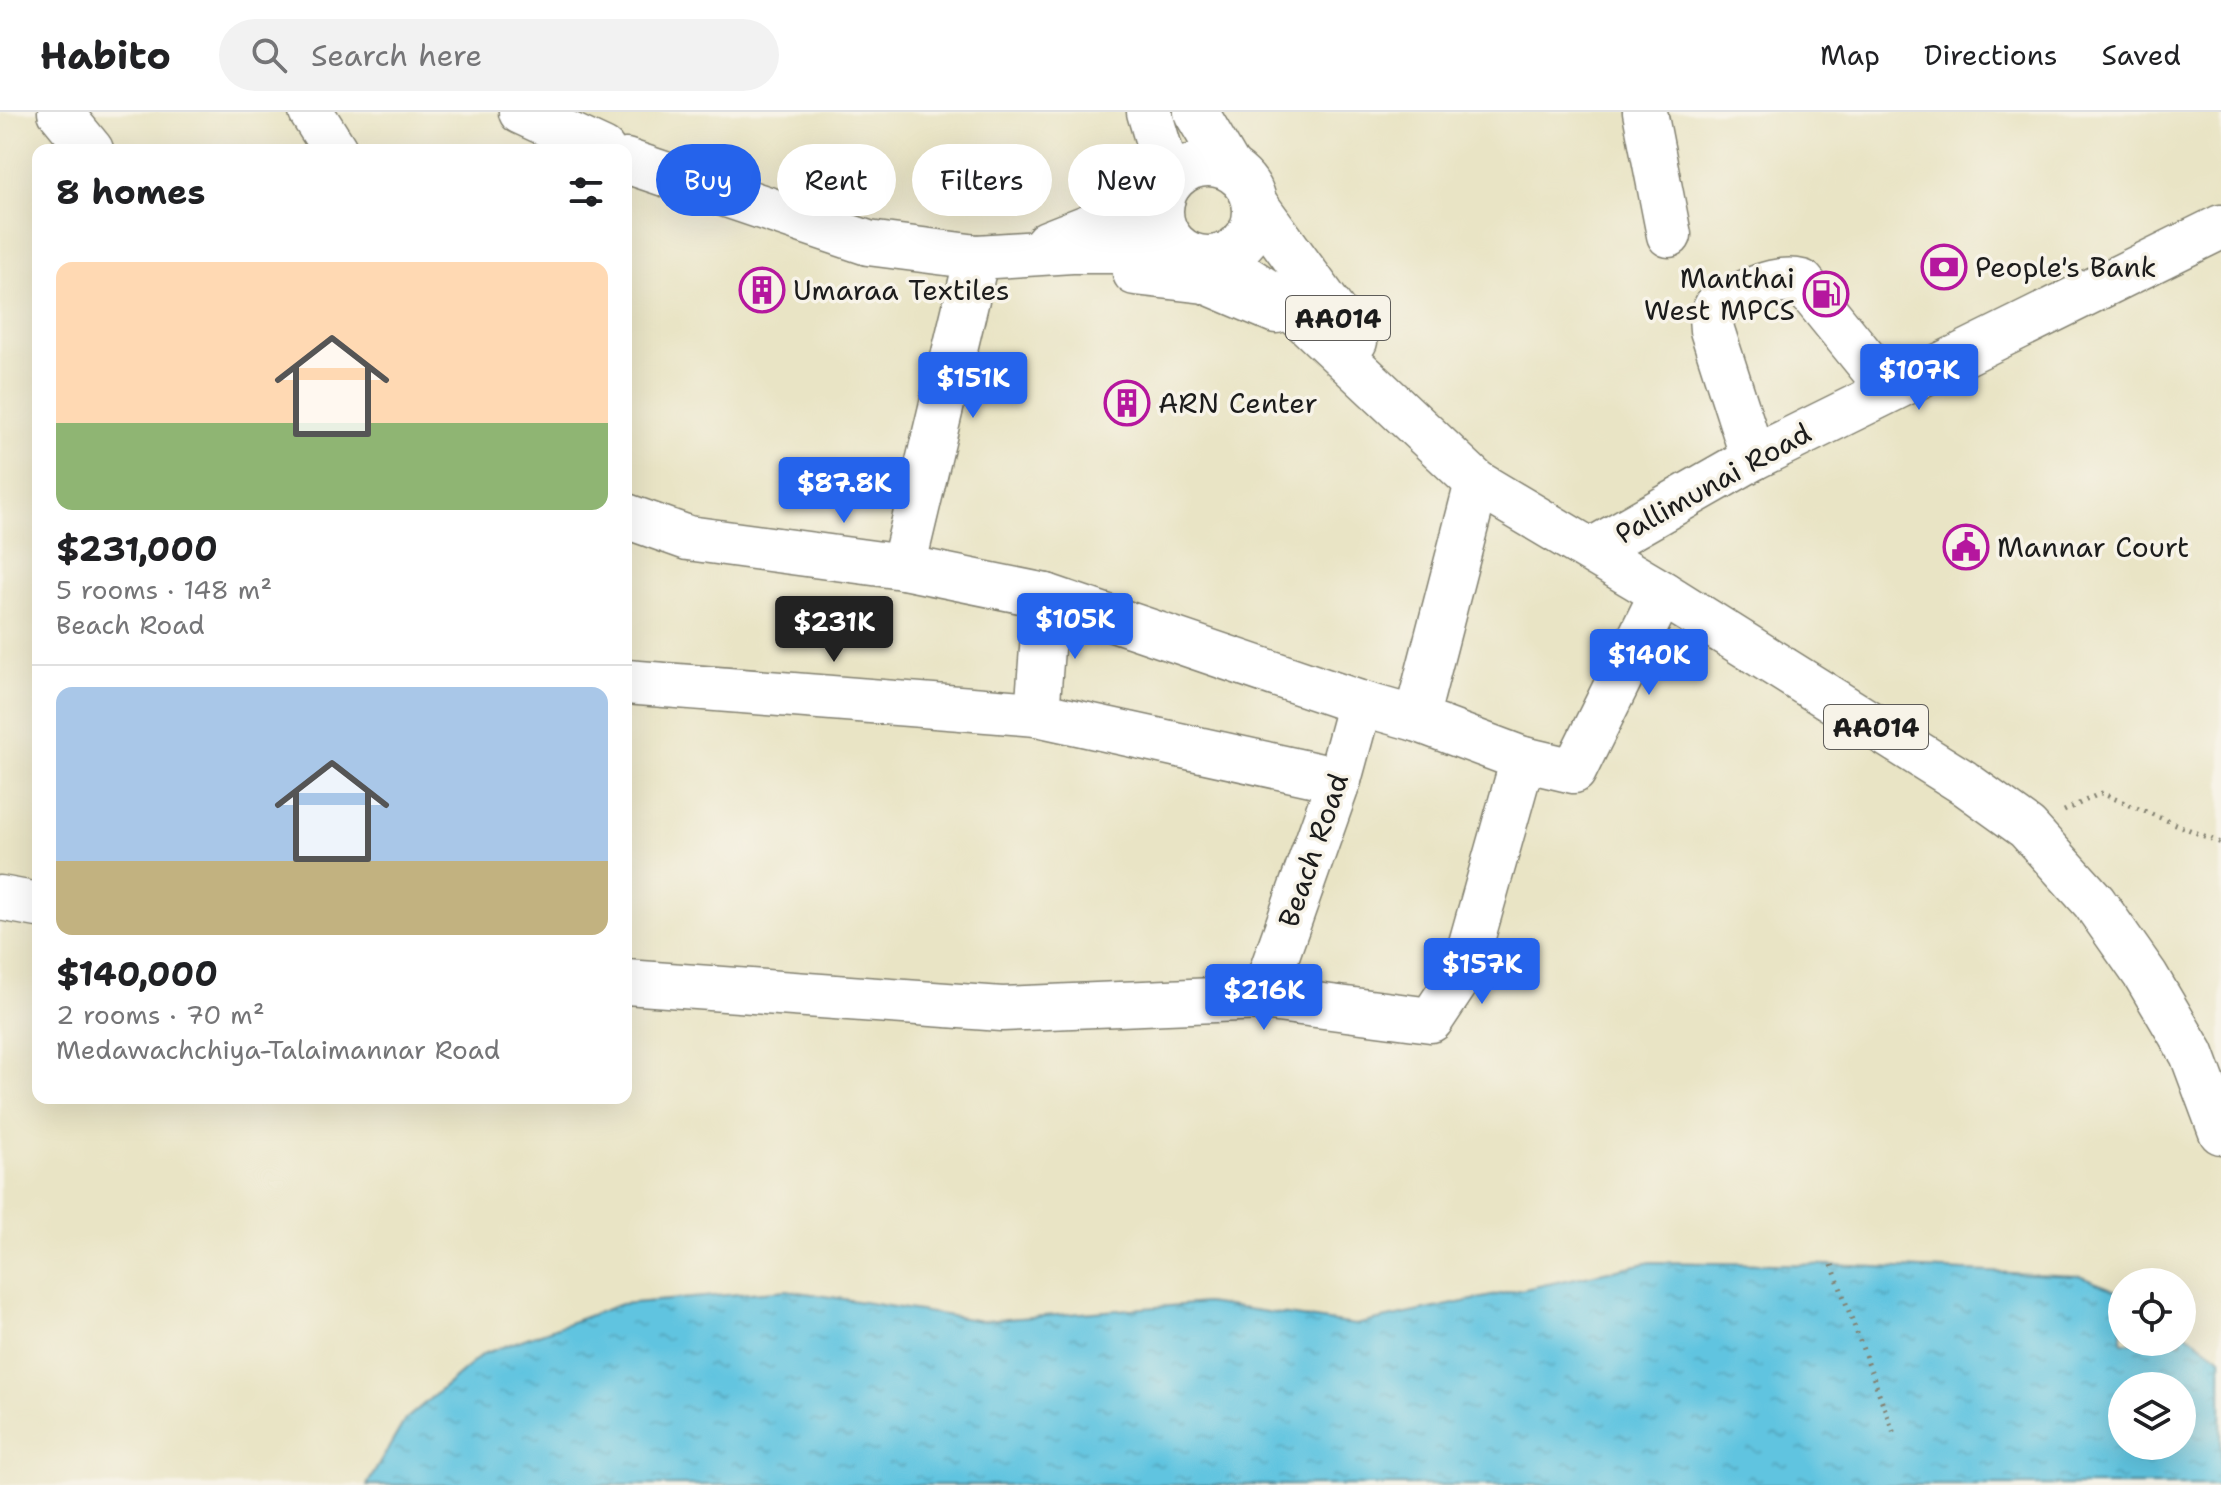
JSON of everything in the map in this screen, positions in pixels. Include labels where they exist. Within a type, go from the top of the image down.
[{"type":"main road","points":[[60,112],[86,144]]},
{"type":"main road","points":[[311,112],[331,144]]},
{"type":"main road","points":[[521,112],[589,144]]},
{"type":"main road","points":[[1149,112],[1156,144]]},
{"type":"main road","points":[[1196,112],[1229,168]]},
{"type":"main road","points":[[1645,112],[1669,235]]},
{"type":"main road","points":[[632,163],[868,243],[977,257],[1023,253],[1200,255],[1235,251],[1247,240],[1256,221],[1252,192],[1243,178],[1229,168],[1213,164],[1197,165],[1185,171]]},
{"type":"main road","name":"AA014","points":[[1256,205],[1419,431]]},
{"type":"main road","points":[[1023,253],[1107,216]]},
{"type":"main road","points":[[1161,216],[1171,241],[1200,255]]},
{"type":"main road","name":"Pallimunai Road","points":[[1592,550],[1753,458],[2221,227]]},
{"type":"main road","points":[[1023,253],[1087,267],[1205,281],[1268,307],[1316,332]]},
{"type":"main road","name":"AA014","points":[[1200,255],[1288,305],[1477,483],[1662,593],[1963,782],[2027,828],[2094,902],[2146,976],[2192,1054],[2221,1132]]},
{"type":"main road","points":[[903,567],[977,257]]},
{"type":"main road","points":[[1753,458],[1712,330],[1711,317],[1717,305],[1776,281],[1788,278],[1802,282],[1889,389]]},
{"type":"main road","points":[[1416,719],[1477,483]]},
{"type":"main road","points":[[632,518],[688,538],[903,567],[1046,596],[1360,703],[1416,719],[1523,759],[1574,771],[1662,593]]},
{"type":"main road","points":[[1037,714],[1046,596]]},
{"type":"main road","points":[[632,682],[1037,714],[1339,780]]},
{"type":"main road","name":"Beach Road","points":[[1262,998],[1339,780],[1360,703]]},
{"type":"main road","points":[[632,982],[1002,1009],[1262,998],[1431,1020],[1463,972],[1523,759]]},
{"type":"main road","points":[[0,898],[32,904]]},
{"type":"path","points":[[2027,828],[2101,793],[2221,843]]},
{"type":"path","points":[[1832,1265],[1894,1434]]},
{"type":"water","points":[[1651,1262],[1832,1265],[2079,1276],[2108,1287],[2108,1356],[2196,1356],[2196,1340],[2221,1358],[2221,1485],[367,1485],[405,1420],[483,1354],[621,1304],[787,1290],[982,1321],[1206,1303],[1355,1325]]},
{"type":"place","name":"People's Bank","points":[[1944,267]]},
{"type":"place","name":"Umaraa Textiles","points":[[762,290]]},
{"type":"place","name":"Manthai West MPCS","points":[[1826,294]]},
{"type":"place","name":"ARN Center","points":[[1127,403]]},
{"type":"place","name":"Mannar Court","points":[[1966,547]]}]
